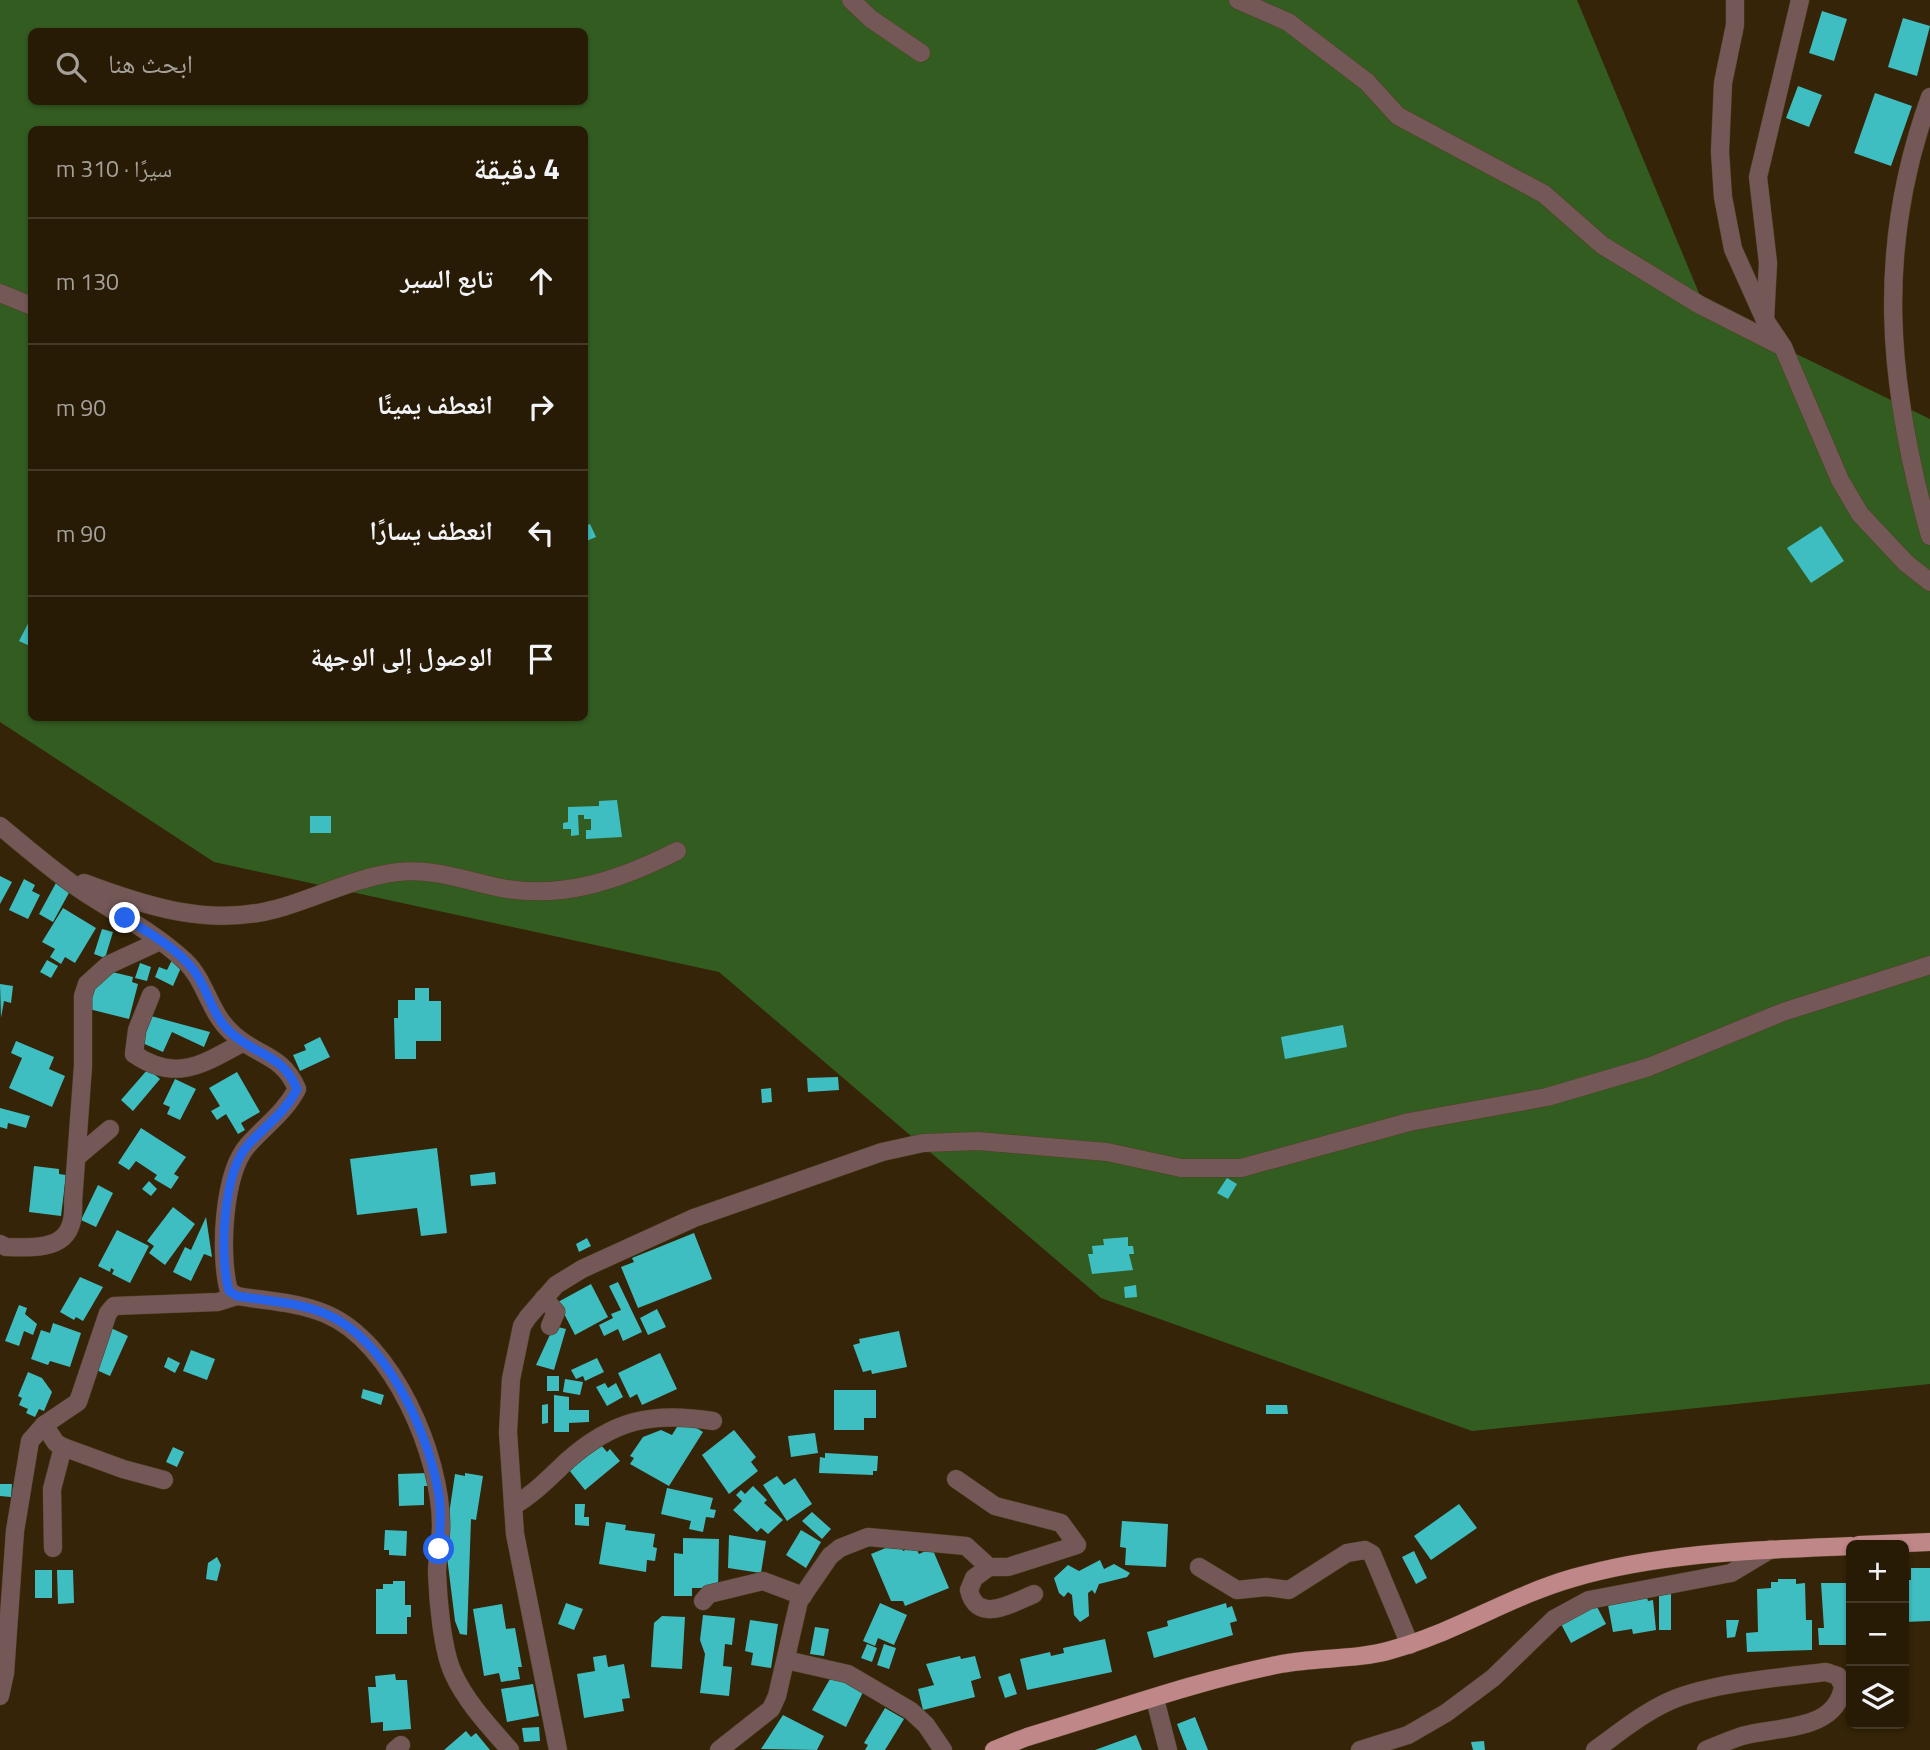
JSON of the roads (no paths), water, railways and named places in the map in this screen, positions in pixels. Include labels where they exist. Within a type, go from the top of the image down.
[{"type":"main road","points":[[1909,1543],[1930,1542]]},
{"type":"main road","points":[[994,1750],[1027,1737],[1233,1675],[1285,1663],[1376,1654],[1410,1645],[1537,1592],[1613,1567],[1771,1549],[1846,1546]]},
{"type":"street","points":[[850,0],[871,19],[921,53]]},
{"type":"street","points":[[1238,0],[1287,22],[1367,82],[1398,116],[1544,194],[1602,245],[1700,305],[1783,347]]},
{"type":"street","points":[[1735,0],[1735,25],[1723,83],[1720,152],[1723,197],[1733,249],[1765,320],[1783,347],[1840,480],[1860,514],[1906,563],[1930,582]]},
{"type":"street","points":[[1765,320],[1768,263],[1758,177],[1800,0]]},
{"type":"street","points":[[1930,97],[1918,130],[1898,216],[1892,274],[1893,352],[1914,478],[1930,536]]},
{"type":"street","points":[[0,293],[28,304]]},
{"type":"street","points":[[0,826],[57,873],[160,941],[193,970],[218,1019],[242,1043],[284,1065],[297,1089],[288,1107],[247,1145],[237,1159],[231,1177],[227,1202],[229,1291],[237,1296],[305,1306],[328,1314],[356,1332],[398,1386],[418,1422],[439,1492],[441,1525],[437,1572],[452,1671],[477,1713],[510,1750]]},
{"type":"street","points":[[57,873],[162,910],[218,916],[275,909],[320,892],[398,872],[457,876],[495,887],[540,891],[584,888],[634,873],[677,851]]},
{"type":"street","points":[[0,1244],[6,1247],[48,1245],[65,1237],[74,1222],[83,996],[87,984],[107,965],[160,941]]},
{"type":"street","points":[[558,1750],[526,1594],[513,1506],[508,1432],[511,1379],[522,1326],[556,1285],[582,1269],[694,1218],[882,1152],[923,1143],[978,1141],[1107,1152],[1181,1168],[1241,1168],[1409,1122],[1547,1097],[1650,1067],[1783,1012],[1930,965]]},
{"type":"street","points":[[151,996],[134,1045],[134,1054],[145,1062],[159,1068],[193,1068],[208,1063],[242,1043]]},
{"type":"street","points":[[78,1156],[110,1129]]},
{"type":"street","points":[[0,1696],[5,1673],[15,1531],[30,1441],[44,1425],[78,1402],[107,1313],[114,1306],[218,1302],[237,1296]]},
{"type":"street","points":[[544,1298],[556,1312],[550,1326]]},
{"type":"street","points":[[513,1506],[533,1495],[568,1461],[618,1425],[658,1417],[686,1416],[713,1421]]},
{"type":"street","points":[[44,1425],[56,1444],[123,1469],[164,1480]]},
{"type":"street","points":[[53,1548],[52,1489],[63,1447]]},
{"type":"street","points":[[956,1479],[995,1506],[1061,1523],[1084,1548],[1007,1567],[989,1567],[974,1578],[969,1590],[974,1604],[980,1608],[1002,1608],[1034,1594]]},
{"type":"street","points":[[719,1750],[771,1709],[803,1596],[830,1556],[840,1548],[868,1537],[966,1546],[989,1567]]},
{"type":"street","points":[[1360,1750],[1408,1735],[1446,1713],[1493,1678],[1554,1619],[1589,1600],[1731,1573],[1771,1549]]},
{"type":"street","points":[[1199,1567],[1237,1590],[1266,1587],[1289,1590],[1347,1553],[1365,1550],[1372,1554],[1410,1645]]},
{"type":"street","points":[[703,1601],[709,1594],[763,1581],[803,1596]]},
{"type":"street","points":[[786,1660],[848,1674],[911,1712],[926,1725],[943,1750]]},
{"type":"street","points":[[1595,1750],[1646,1714],[1674,1699],[1701,1692],[1826,1672],[1838,1675],[1843,1686],[1834,1709],[1820,1720],[1743,1736],[1706,1750]]},
{"type":"street","points":[[1154,1699],[1168,1750]]}]
